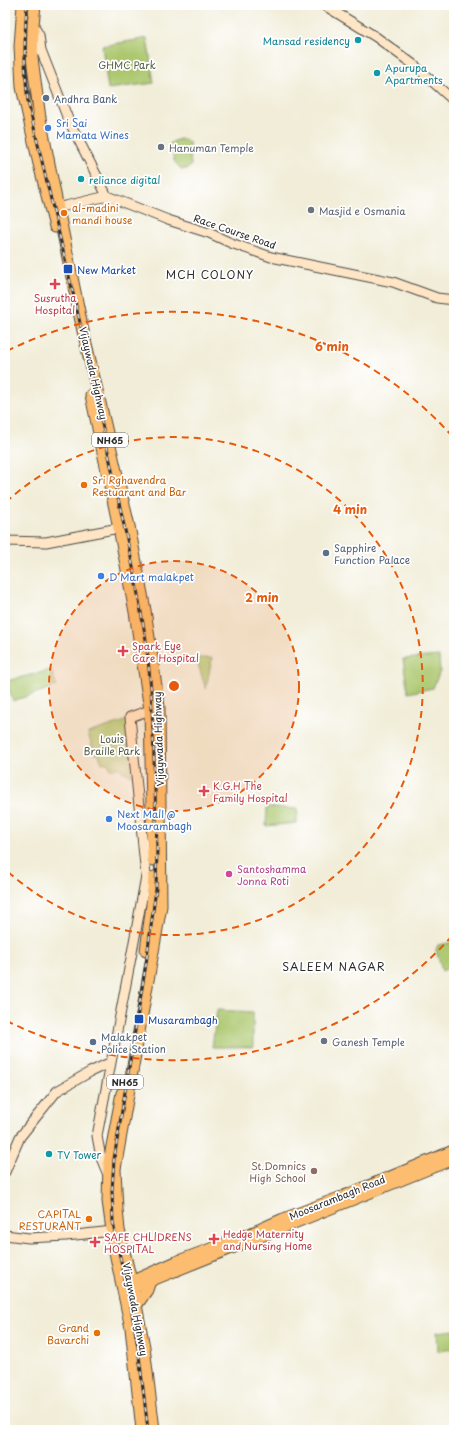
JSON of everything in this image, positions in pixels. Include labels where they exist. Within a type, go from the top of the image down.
[{"type":"highway","name":"Vijaywada Highway","points":[[23,5],[20,57],[22,87],[28,118],[58,238],[124,527],[145,610],[159,707],[161,906],[154,924],[110,1157],[108,1176],[108,1201],[115,1252],[136,1306],[144,1347],[154,1430]]},
{"type":"highway","name":"Vijaywada Highway","points":[[35,5],[32,58],[39,108],[57,208],[124,527],[150,710],[154,924],[115,1169],[119,1230],[128,1287],[134,1405],[142,1430]]},
{"type":"highway","points":[[136,1306],[147,1290],[150,1281]]},
{"type":"main road","name":"Moosarambagh Road","points":[[128,1287],[177,1261],[244,1236],[282,1219],[343,1196],[454,1150]]},
{"type":"main road","name":"Moosarambagh Road","points":[[128,1287],[150,1281],[454,1158]]},
{"type":"street","points":[[324,5],[376,37],[414,65],[454,101]]},
{"type":"street","points":[[33,24],[39,35],[42,50],[68,119],[107,196],[57,208]]},
{"type":"street","name":"Race Course Road","points":[[107,196],[168,220],[210,233],[271,257],[393,282],[437,298],[454,300]]},
{"type":"street","points":[[5,541],[46,542],[124,527]]},
{"type":"street","points":[[108,1176],[101,1158],[97,1136],[146,876],[130,717],[150,710]]},
{"type":"street","points":[[5,1172],[20,1137],[56,1091],[111,1062]]},
{"type":"street","points":[[5,1235],[29,1238],[113,1231]]},
{"type":"green space","name":"GHMC Park","points":[[147,38],[154,83],[108,89],[102,46]]},
{"type":"green space","points":[[180,139],[189,142],[191,166],[187,169],[181,169],[174,161],[173,154],[168,145]]},
{"type":"green space","points":[[439,656],[440,671],[433,688],[408,693],[403,659]]},
{"type":"green space","points":[[196,658],[212,658],[206,689]]},
{"type":"green space","points":[[51,670],[57,686],[13,701],[6,681]]},
{"type":"green space","name":"Louis Braille Park","points":[[128,720],[132,776],[122,771],[121,768],[110,768],[108,763],[102,763],[99,755],[94,753],[88,733]]},
{"type":"green space","points":[[267,807],[298,809],[297,823],[266,826]]},
{"type":"green space","points":[[454,942],[454,965],[442,971],[436,950],[438,945]]},
{"type":"green space","points":[[217,1010],[253,1012],[253,1047],[212,1047]]},
{"type":"green space","points":[[454,1330],[454,1349],[438,1351],[437,1332]]},
{"type":"railway","points":[[27,5],[25,54],[28,102],[81,327],[133,567],[146,640],[151,689],[157,848],[156,889],[146,964],[114,1159],[112,1191],[113,1222],[138,1347],[148,1430]]},
{"type":"place","name":"Mansad residency","points":[[358,40]]},
{"type":"place","name":"Apurupa Apartments","points":[[377,73]]},
{"type":"place","name":"Andhra Bank","points":[[46,98]]},
{"type":"place","name":"Sri Sai Mamata Wines","points":[[48,128]]},
{"type":"place","name":"Hanuman Temple","points":[[161,147]]},
{"type":"place","name":"reliance digital","points":[[81,179]]},
{"type":"place","name":"Masjid e Osmania","points":[[311,210]]},
{"type":"place","name":"al-madini mandi house","points":[[64,213]]},
{"type":"place","name":"New Market","points":[[68,269]]},
{"type":"place","name":"Susrutha Hospital","points":[[55,284]]},
{"type":"place","name":"Sri Rghavendra Restuarant and Bar","points":[[84,485]]},
{"type":"place","name":"Sapphire Function Palace","points":[[326,553]]},
{"type":"place","name":"D Mart malakpet","points":[[101,576]]},
{"type":"place","name":"Spark Eye Care Hospital","points":[[123,651]]},
{"type":"place","name":"K.G.H The Family Hospital","points":[[204,791]]},
{"type":"place","name":"Next Mall @ Moosarambagh","points":[[109,819]]},
{"type":"place","name":"Santoshamma Jonna Roti","points":[[229,874]]},
{"type":"place","name":"Musarambagh","points":[[139,1019]]},
{"type":"place","name":"Ganesh Temple","points":[[324,1041]]},
{"type":"place","name":"Malakpet Police Station","points":[[93,1042]]},
{"type":"place","name":"TV Tower","points":[[49,1154]]},
{"type":"place","name":"St.Domnics High School","points":[[314,1171]]},
{"type":"place","name":"CAPITAL RESTURANT","points":[[89,1219]]},
{"type":"place","name":"Hedge Maternity and Nursing Home","points":[[214,1239]]},
{"type":"place","name":"SAFE CHLIDRENS HOSPITAL","points":[[95,1242]]},
{"type":"place","name":"Grand Bavarchi","points":[[97,1333]]},
{"type":"district","name":"MCH COLONY","points":[[210,274]]},
{"type":"district","name":"SALEEM NAGAR","points":[[334,966]]}]
